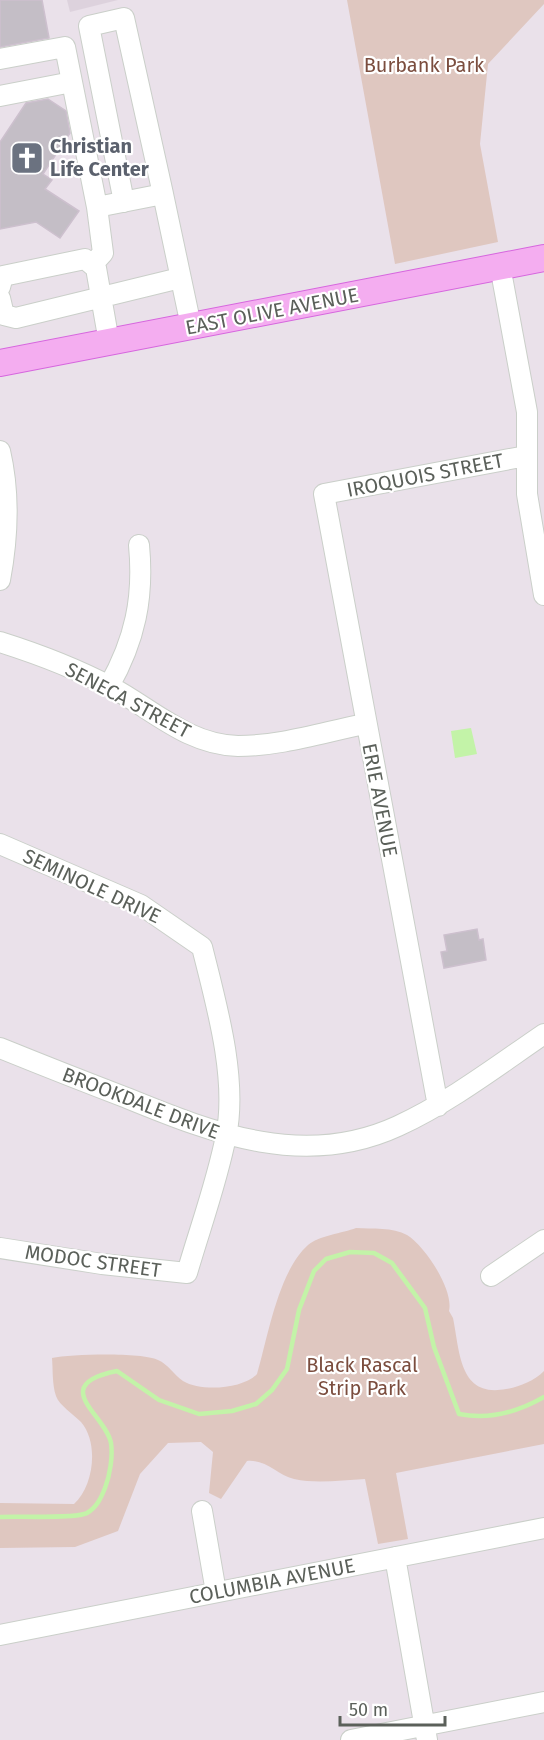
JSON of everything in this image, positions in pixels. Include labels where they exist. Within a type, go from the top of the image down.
[{"type":"main road","name":"EAST OLIVE AVENUE","points":[[0,363],[544,258]]},
{"type":"street","points":[[124,202],[89,26],[124,18],[191,326]]},
{"type":"street","points":[[0,59],[65,47],[97,207],[103,252],[92,265]]},
{"type":"street","points":[[0,96],[72,82]]},
{"type":"street","points":[[97,207],[163,194]]},
{"type":"street","points":[[0,287],[3,276],[85,259],[96,268],[109,342]]},
{"type":"street","points":[[500,266],[527,411],[527,494],[544,595]]},
{"type":"street","points":[[0,298],[4,315],[16,318],[180,278]]},
{"type":"street","points":[[0,451],[7,515],[6,549],[0,580]]},
{"type":"street","name":"IROQUOIS STREET","points":[[324,494],[526,456]]},
{"type":"street","name":"ERIE AVENUE","points":[[324,494],[438,1106]]},
{"type":"street","points":[[109,686],[124,660],[136,623],[142,575],[140,545]]},
{"type":"street","name":"SENECA STREET","points":[[0,642],[49,658],[109,686],[189,735],[213,742],[237,746],[270,744],[365,723]]},
{"type":"street","name":"SEMINOLE DRIVE","points":[[0,844],[141,905],[202,947],[230,1086],[226,1136],[187,1273]]},
{"type":"street","name":"BROOKDALE DRIVE","points":[[0,1048],[177,1119],[226,1136],[301,1147],[361,1139],[397,1127],[438,1106],[544,1034]]},
{"type":"street","points":[[491,1276],[544,1240]]},
{"type":"street","name":"MODOC STREET","points":[[0,1248],[102,1264],[187,1273]]},
{"type":"street","points":[[202,1511],[216,1592]]},
{"type":"street","name":"COLUMBIA AVENUE","points":[[0,1635],[544,1528]]},
{"type":"street","points":[[396,1557],[426,1733]]},
{"type":"street","points":[[351,1740],[426,1733],[544,1702]]},
{"type":"shaded area","points":[[67,0],[118,0],[70,12]]},
{"type":"shaded area","points":[[471,728],[477,754],[455,758],[451,731]]},
{"type":"green space","name":"Burbank Park","points":[[347,0],[544,0],[544,4],[488,64],[480,144],[498,242],[395,264]]},
{"type":"green space","name":"Black Rascal Strip Park","points":[[356,1228],[401,1232],[414,1241],[430,1258],[447,1292],[449,1311],[453,1318],[464,1370],[479,1386],[491,1390],[511,1388],[531,1381],[544,1371],[544,1444],[396,1473],[408,1539],[378,1544],[365,1479],[312,1481],[294,1479],[260,1462],[247,1461],[221,1499],[209,1493],[213,1452],[201,1442],[168,1443],[140,1474],[118,1531],[75,1547],[0,1548],[0,1503],[74,1504],[81,1496],[90,1476],[92,1452],[87,1431],[56,1396],[52,1358],[90,1355],[149,1357],[162,1362],[183,1381],[200,1387],[222,1387],[242,1383],[257,1374],[275,1306],[289,1271],[298,1257],[312,1242]]},
{"type":"building","points":[[0,0],[42,0],[49,38],[0,47]]},
{"type":"building","name":"Christian Life Center","points":[[48,99],[66,111],[70,133],[43,174],[52,180],[45,189],[79,211],[60,238],[36,222],[0,229],[0,142],[26,103]]},
{"type":"building","points":[[477,929],[479,940],[483,939],[486,960],[444,968],[441,952],[447,951],[444,935]]},
{"type":"waterway","points":[[0,1517],[81,1515],[90,1511],[98,1502],[105,1488],[112,1454],[107,1432],[86,1402],[83,1393],[86,1384],[96,1377],[117,1371],[159,1400],[199,1414],[232,1411],[256,1404],[272,1390],[287,1369],[299,1310],[314,1271],[326,1259],[350,1252],[374,1253],[392,1263],[425,1308],[434,1347],[459,1414],[481,1416],[514,1411],[544,1397]]},
{"type":"place","name":"Christian Life Center","points":[[27,158]]}]
